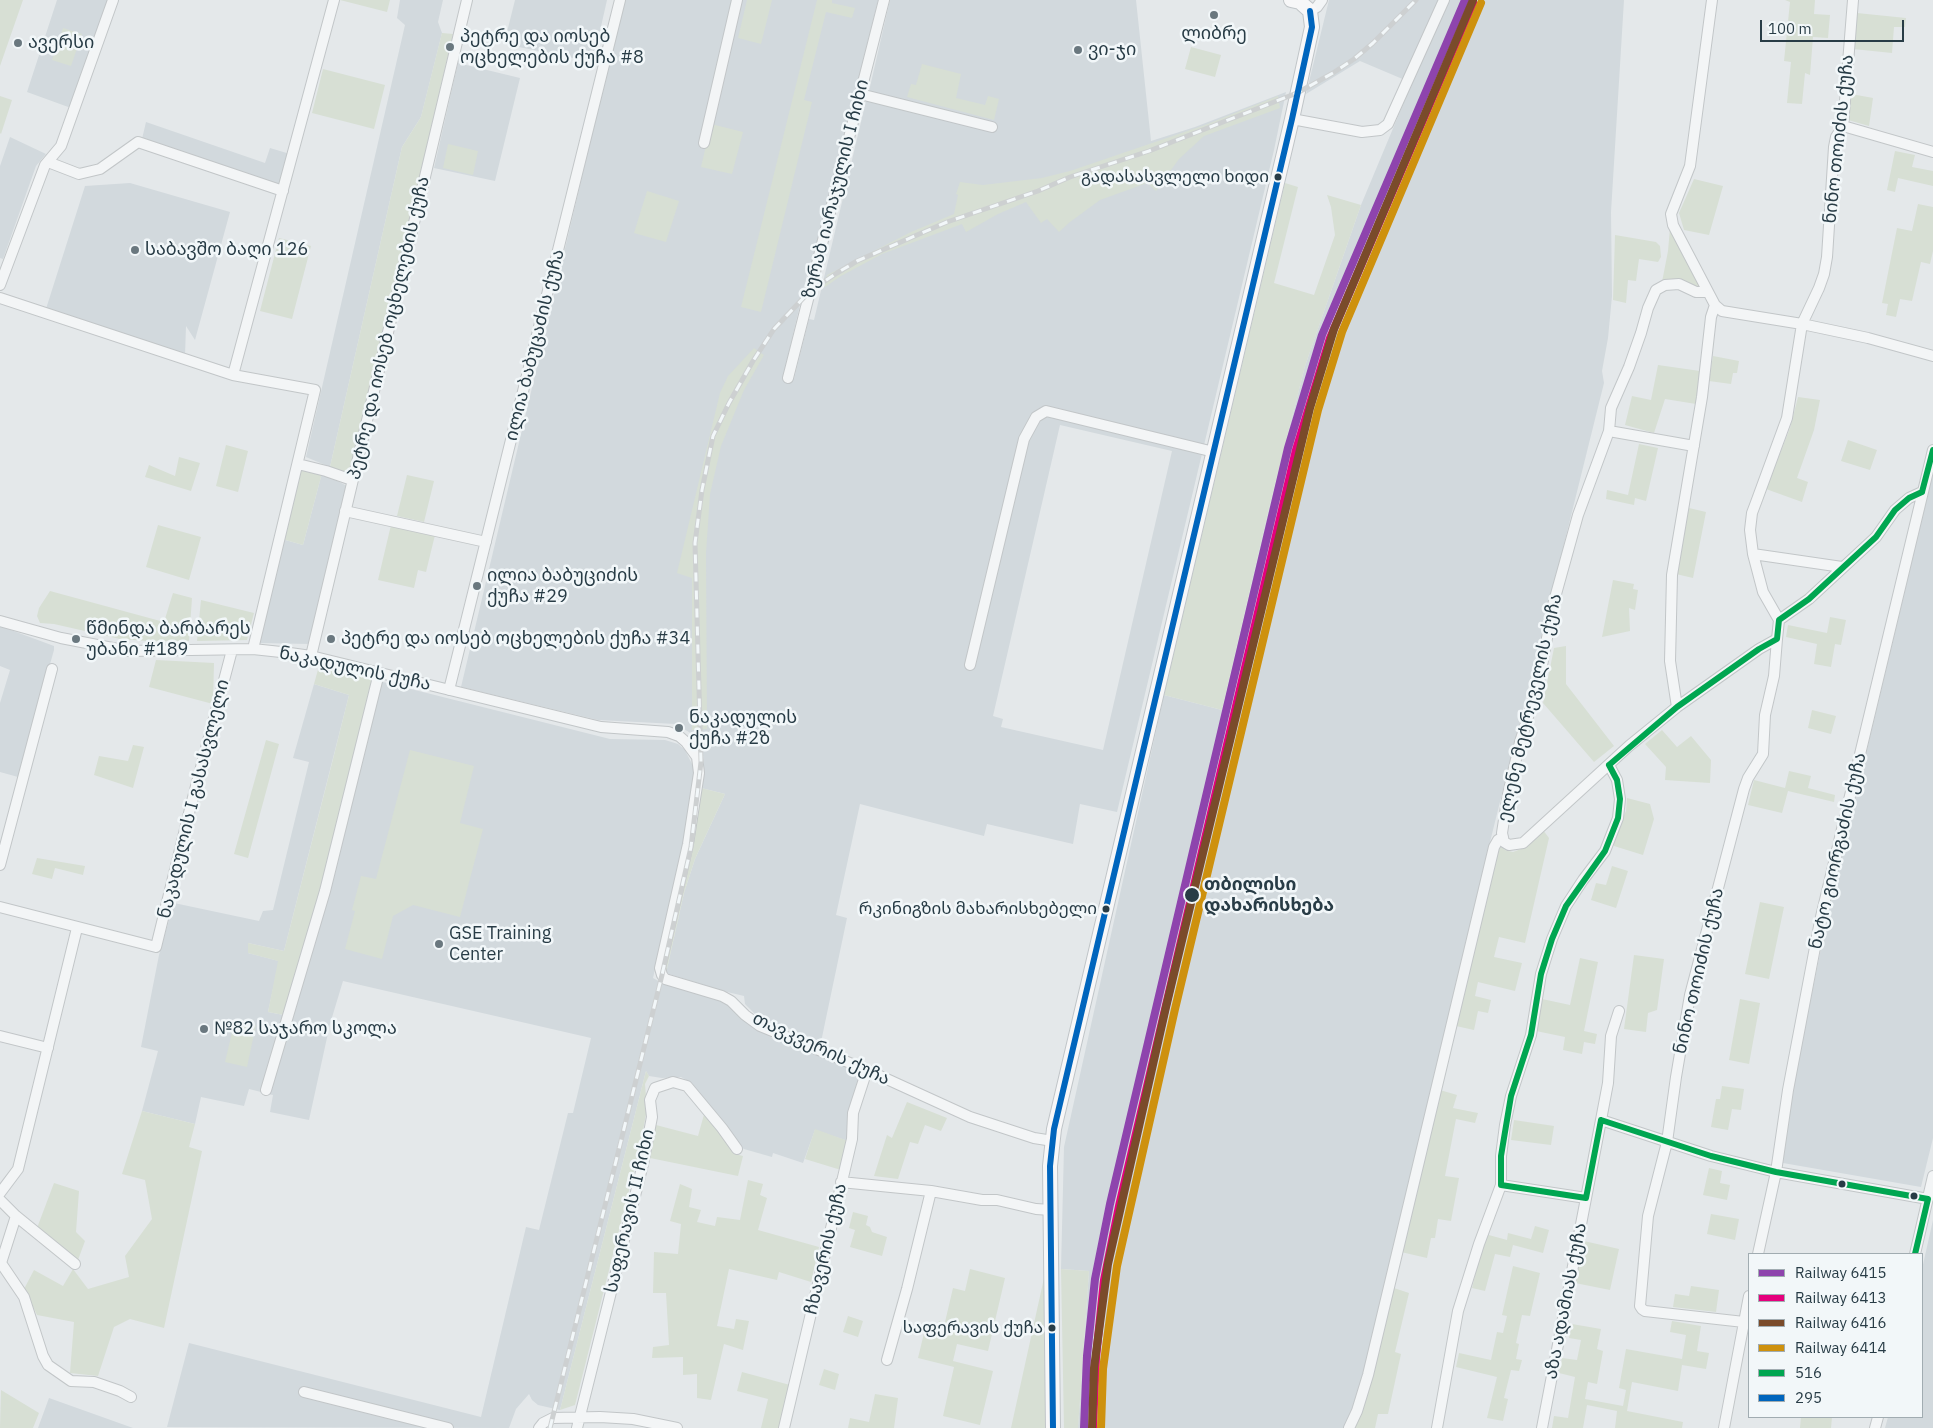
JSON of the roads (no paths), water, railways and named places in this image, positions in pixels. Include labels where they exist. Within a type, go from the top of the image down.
[{"type":"main road","points":[[1053,1428],[1050,1166],[1052,1141],[1058,1108],[1214,452],[1312,27],[1310,12],[1300,2],[1291,0]]},
{"type":"street","points":[[0,285],[48,162],[61,146],[113,0]]},
{"type":"street","points":[[233,375],[334,0]]},
{"type":"street","name":"პეტრე და იოსებ ოცხელების ქუჩა","points":[[311,656],[467,0]]},
{"type":"street","name":"ილია ბაბუცაძის ქუჩა","points":[[449,690],[620,0]]},
{"type":"street","points":[[704,143],[737,0]]},
{"type":"street","name":"ზურაბ იარაჯულის I ჩიხი","points":[[788,378],[884,0]]},
{"type":"street","points":[[1310,12],[1322,0]]},
{"type":"street","points":[[1292,119],[1362,132],[1380,130],[1388,124],[1444,0]]},
{"type":"street","points":[[1712,0],[1690,166],[1671,214],[1673,225],[1714,305],[1722,311],[1802,324],[1868,338],[1933,356]]},
{"type":"street","name":"ნინო თოიძის ქუჩა","points":[[1744,1322],[1683,1316],[1642,1309],[1640,1306],[1648,1216],[1667,1142],[1692,987],[1744,789],[1748,778],[1763,754],[1765,715],[1774,676],[1779,620],[1763,592],[1753,554],[1750,530],[1752,513],[1787,418],[1802,324],[1824,274],[1827,257],[1834,147],[1836,137],[1843,126],[1853,0]]},
{"type":"street","points":[[860,94],[992,127]]},
{"type":"street","points":[[1843,126],[1933,152]]},
{"type":"street","points":[[48,162],[79,174],[100,169],[138,142],[283,191]]},
{"type":"street","name":"ელენე მეტრეველის ქუჩა","points":[[1608,765],[1523,844],[1509,845],[1504,842],[1502,833],[1508,794],[1520,742],[1539,682],[1553,605],[1578,515],[1608,431],[1611,408],[1629,367],[1648,308],[1656,290],[1661,286],[1671,284],[1688,287],[1696,292],[1708,292]]},
{"type":"street","points":[[0,298],[233,375],[315,390],[253,649]]},
{"type":"street","points":[[1677,707],[1670,661],[1672,575],[1704,388],[1714,305]]},
{"type":"street","points":[[970,664],[1024,439],[1036,417],[1046,411],[1214,452]]},
{"type":"street","points":[[1608,431],[1694,446]]},
{"type":"street","name":"ნატო გიორგაძის ქუჩა","points":[[1758,1253],[1776,1172],[1788,1090],[1821,915],[1933,450]]},
{"type":"street","points":[[298,464],[352,480]]},
{"type":"street","points":[[1779,620],[1809,599],[1876,537],[1896,510],[1909,498],[1922,492]]},
{"type":"street","points":[[345,511],[486,542]]},
{"type":"street","points":[[1753,554],[1842,567]]},
{"type":"street","name":"ნაკადულის ქუჩა","points":[[0,621],[61,638],[128,651],[253,649],[311,656],[601,727],[668,732],[679,736],[686,742],[697,757]]},
{"type":"street","points":[[1437,1428],[1458,1311],[1478,1244],[1501,1185],[1501,1156],[1505,1125],[1511,1096],[1531,1035],[1541,974],[1552,938],[1566,906],[1605,851],[1618,818],[1620,799],[1617,780],[1608,765],[1677,707],[1759,649],[1777,640]]},
{"type":"street","name":"ნაკადულის I გასასვლელი","points":[[77,928],[156,947],[232,650]]},
{"type":"street","points":[[0,865],[52,669]]},
{"type":"street","points":[[266,1090],[326,890],[379,673]]},
{"type":"street","name":"თავკვერის ქუჩა","points":[[697,757],[699,773],[688,844],[660,968],[665,979],[731,1000],[745,1015],[760,1026],[867,1070],[970,1117],[1034,1138],[1052,1141]]},
{"type":"street","points":[[1348,1428],[1357,1411],[1370,1365],[1494,847],[1498,840],[1503,837]]},
{"type":"street","points":[[0,907],[77,928],[18,1169],[0,1193]]},
{"type":"street","name":"აზა ადამიას ქუჩა","points":[[1542,1428],[1608,1083],[1611,1036],[1619,1011]]},
{"type":"street","points":[[0,1036],[48,1048]]},
{"type":"street","name":"ჩხავერის ქუჩა","points":[[784,1428],[852,1139],[853,1113],[867,1070]]},
{"type":"street","name":"საფერავის II ჩიხი","points":[[580,1417],[643,1164],[652,1117],[650,1100],[655,1088],[673,1082],[686,1086],[722,1128],[737,1149]]},
{"type":"street","points":[[1601,1120],[1711,1156],[1776,1172],[1928,1199]]},
{"type":"street","points":[[1915,1253],[1933,1176]]},
{"type":"street","points":[[841,1182],[931,1191],[1051,1210]]},
{"type":"street","points":[[1501,1185],[1586,1198]]},
{"type":"street","points":[[887,1360],[931,1191]]},
{"type":"street","points":[[0,1200],[16,1216],[75,1264]]},
{"type":"street","points":[[16,1216],[1,1263],[24,1297],[43,1356],[48,1365],[71,1381],[101,1384],[131,1397]]},
{"type":"street","points":[[1724,1428],[1748,1301]]},
{"type":"street","points":[[304,1392],[448,1428]]},
{"type":"street","points":[[539,1428],[543,1423],[553,1418],[580,1417],[621,1418],[677,1428]]},
{"type":"street","points":[[577,1428],[580,1417]]},
{"type":"railway","points":[[550,1428],[662,975],[691,847],[701,762],[695,543],[702,490],[713,436],[753,361],[774,329],[810,291],[857,261],[947,222],[1038,191],[1070,177],[1149,151],[1297,93],[1354,59],[1373,43],[1416,0]]},
{"type":"railway","points":[[1388,180],[1421,122]]},
{"type":"rail line","name":"6415","points":[[1084,1428],[1087,1356],[1095,1279],[1110,1204],[1288,448],[1322,335],[1465,0]]},
{"type":"rail line","name":"6416","points":[[1092,1428],[1094,1368],[1108,1264],[1166,1007],[1310,408],[1334,329],[1473,0]]},
{"type":"rail line","name":"6413","points":[[1093,1428],[1096,1357],[1104,1280],[1119,1206],[1296,450],[1330,338],[1473,3]]},
{"type":"rail line","name":"6414","points":[[1101,1428],[1103,1369],[1117,1266],[1175,1009],[1318,410],[1342,332],[1481,3]]},
{"type":"place","name":"ლიბრე","points":[[1214,15]]},
{"type":"place","name":"ავერსი","points":[[18,43]]},
{"type":"place","name":"პეტრე და იოსებ ოცხელების ქუჩა #8","points":[[450,47]]},
{"type":"place","name":"ვი-ჯი","points":[[1078,50]]},
{"type":"place","name":"გადასასვლელი ხიდი","points":[[1278,177]]},
{"type":"place","name":"საბავშო ბაღი 126","points":[[135,250]]},
{"type":"place","name":"ილია ბაბუციძის ქუჩა #29","points":[[477,586]]},
{"type":"place","name":"წმინდა ბარბარეს უბანი #189","points":[[76,639]]},
{"type":"place","name":"პეტრე და იოსებ ოცხელების ქუჩა #34","points":[[331,639]]},
{"type":"place","name":"ნაკადულის ქუჩა #2ზ","points":[[679,728]]},
{"type":"place","name":"თბილისი დახარისხება","points":[[1192,895]]},
{"type":"place","name":"რკინიგზის მახარისხებელი","points":[[1106,909]]},
{"type":"place","name":"GSE Training Center","points":[[439,944]]},
{"type":"place","name":"№82 საჯარო სკოლა","points":[[204,1029]]},
{"type":"place","name":"საფერავის ქუჩა","points":[[1052,1328]]}]
